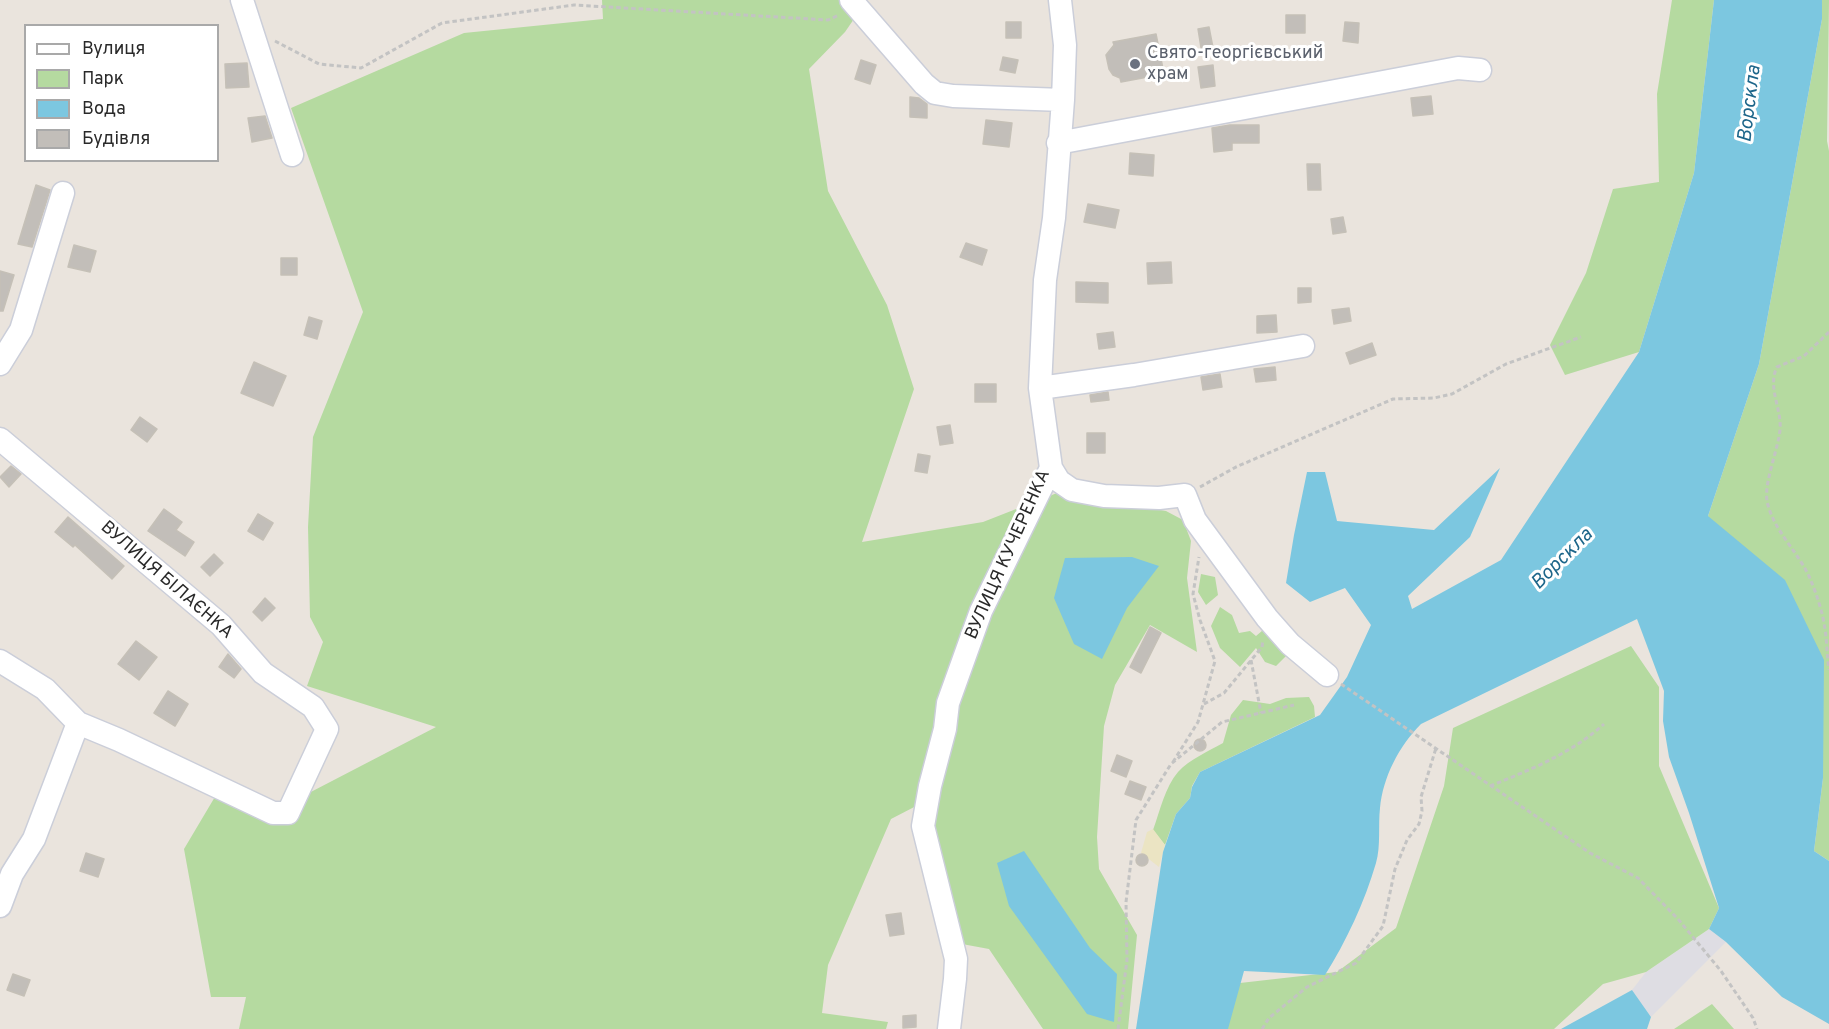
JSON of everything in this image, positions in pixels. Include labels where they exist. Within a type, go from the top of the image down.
[{"type":"street","points":[[242,0],[292,155]]},
{"type":"street","name":"ВУЛИЦЯ КУЧЕРЕНКА","points":[[949,1029],[956,959],[922,826],[945,729],[948,703],[981,611],[1051,468],[1040,388],[1045,280],[1054,218],[1063,100],[1065,45],[1060,0]]},
{"type":"street","points":[[854,3],[924,84],[935,93],[974,98],[1063,100]]},
{"type":"street","points":[[1058,143],[1458,68],[1480,70]]},
{"type":"street","points":[[0,364],[21,330],[63,193]]},
{"type":"street","points":[[1040,388],[1134,375],[1303,346]]},
{"type":"street","name":"ВУЛИЦЯ БІЛАЄНКА","points":[[0,439],[221,625],[263,673],[313,707],[327,729],[288,813],[273,813],[78,723]]},
{"type":"street","points":[[1051,468],[1059,481],[1072,490],[1104,496],[1158,498],[1185,495],[1195,520],[1267,618],[1290,644],[1327,675]]},
{"type":"street","points":[[0,661],[45,689],[78,723],[34,839],[12,874],[0,906]]},
{"type":"path","points":[[251,29],[319,64],[361,68],[442,22],[574,5],[828,20],[854,3]]},
{"type":"path","points":[[1829,332],[1804,357],[1777,367],[1774,374],[1776,404],[1781,428],[1767,498],[1772,517],[1796,552],[1811,580],[1825,628],[1829,670]]},
{"type":"path","points":[[1185,495],[1236,467],[1393,399],[1434,398],[1452,394],[1506,364],[1581,337]]},
{"type":"path","points":[[1118,1029],[1127,960],[1126,902],[1136,820],[1198,722],[1215,661],[1193,594],[1203,532]]},
{"type":"path","points":[[1203,705],[1224,693],[1262,647],[1267,618]]},
{"type":"path","points":[[1251,660],[1261,713]]},
{"type":"path","points":[[1327,675],[1590,853],[1638,878],[1678,919],[1721,971],[1753,1018],[1757,1029]]},
{"type":"path","points":[[1171,764],[1222,722],[1294,705]]},
{"type":"path","points":[[1490,786],[1534,768],[1590,736],[1604,724]]},
{"type":"path","points":[[1262,1029],[1269,1018],[1307,987],[1356,963],[1383,927],[1395,869],[1407,840],[1419,824],[1422,811],[1421,797],[1436,748]]},
{"type":"shaded area","points":[[1709,929],[1726,942],[1651,1017],[1632,990],[1646,972]]},
{"type":"green space","points":[[602,0],[867,0],[845,32],[809,69],[828,191],[887,305],[914,389],[862,542],[983,522],[1057,493],[1166,511],[1183,520],[1191,541],[1187,578],[1197,652],[1150,625],[1115,685],[1104,726],[1097,837],[1099,869],[1137,935],[1128,1029],[1043,1029],[989,949],[962,944],[920,804],[891,819],[828,965],[822,1013],[888,1022],[886,1029],[239,1029],[246,997],[211,997],[184,849],[222,785],[280,808],[436,727],[307,686],[323,642],[310,617],[308,527],[313,437],[363,312],[291,108],[464,33],[603,19]]},
{"type":"green space","points":[[1672,0],[1714,0],[1694,173],[1639,352],[1565,375],[1550,345],[1586,273],[1613,189],[1659,182],[1657,94]]},
{"type":"green space","points":[[1822,0],[1829,0],[1827,141],[1829,151],[1829,861],[1814,851],[1823,778],[1708,516],[1759,364],[1822,19]]},
{"type":"green space","points":[[1201,574],[1215,577],[1218,595],[1206,605],[1198,592]]},
{"type":"green space","points":[[1220,607],[1232,615],[1239,633],[1250,631],[1256,636],[1269,625],[1287,655],[1276,666],[1265,662],[1256,648],[1240,667],[1220,648],[1211,626]]},
{"type":"green space","points":[[1631,646],[1659,687],[1659,766],[1719,908],[1709,929],[1646,972],[1603,984],[1554,1029],[1224,1029],[1240,983],[1337,972],[1396,928],[1444,786],[1453,728]]},
{"type":"green space","points":[[1309,697],[1314,706],[1315,717],[1200,772],[1192,786],[1190,798],[1176,814],[1165,845],[1153,830],[1173,778],[1188,763],[1223,743],[1231,715],[1243,700],[1270,704],[1286,698]]},
{"type":"green space","points":[[1712,1004],[1734,1029],[1674,1029]]},
{"type":"sand","points":[[1153,829],[1165,845],[1159,867],[1141,853],[1147,832]]},
{"type":"water","name":"Ворскла","points":[[1714,0],[1822,0],[1822,19],[1759,364],[1708,516],[1785,580],[1824,660],[1823,778],[1814,851],[1829,861],[1829,1024],[1782,997],[1726,942],[1709,929],[1719,908],[1669,757],[1663,721],[1664,691],[1637,619],[1421,724],[1413,733],[1399,752],[1388,774],[1380,808],[1378,856],[1372,877],[1361,906],[1325,975],[1244,971],[1228,1029],[1136,1029],[1163,852],[1176,814],[1190,798],[1192,787],[1200,772],[1320,715],[1347,677],[1371,625],[1345,588],[1310,602],[1286,583],[1307,472],[1325,472],[1337,521],[1434,530],[1500,468],[1470,537],[1408,596],[1412,609],[1501,560],[1639,352],[1694,173]]},
{"type":"water","points":[[1132,557],[1159,566],[1127,608],[1102,659],[1074,644],[1054,598],[1065,558]]},
{"type":"water","points":[[1024,851],[1090,948],[1117,974],[1114,1022],[1087,1014],[1009,906],[997,863]]},
{"type":"water","points":[[1632,990],[1651,1017],[1647,1029],[1561,1029]]},
{"type":"building","points":[[1286,15],[1305,15],[1305,33],[1286,33]]},
{"type":"building","points":[[1006,22],[1021,22],[1021,38],[1006,38]]},
{"type":"building","points":[[1345,22],[1359,23],[1358,43],[1343,41]]},
{"type":"building","points":[[1209,27],[1214,53],[1202,54],[1198,29]]},
{"type":"building","name":"Свято-георгієвський храм","points":[[1156,34],[1164,74],[1121,82],[1120,78],[1113,75],[1106,55],[1114,45],[1113,42]]},
{"type":"building","points":[[1003,57],[1018,60],[1015,73],[1000,70]]},
{"type":"building","points":[[861,60],[876,65],[870,84],[855,79]]},
{"type":"building","points":[[247,63],[249,87],[226,88],[225,64]]},
{"type":"building","points":[[1213,65],[1215,86],[1201,88],[1198,67]]},
{"type":"building","points":[[1431,96],[1433,114],[1413,116],[1411,98]]},
{"type":"building","points":[[910,97],[919,98],[927,104],[927,118],[910,117]]},
{"type":"building","points":[[265,116],[272,138],[252,142],[248,118]]},
{"type":"building","points":[[986,120],[1012,123],[1009,147],[983,144]]},
{"type":"building","points":[[1230,125],[1259,125],[1259,143],[1232,143],[1232,150],[1214,152],[1212,128]]},
{"type":"building","points":[[1130,153],[1154,155],[1153,176],[1129,174]]},
{"type":"building","points":[[1307,164],[1320,164],[1321,190],[1308,190]]},
{"type":"building","points":[[36,185],[50,190],[32,247],[18,244]]},
{"type":"building","points":[[1088,204],[1119,210],[1115,228],[1084,222]]},
{"type":"building","points":[[1343,217],[1346,232],[1333,234],[1331,219]]},
{"type":"building","points":[[966,243],[987,250],[982,265],[960,257]]},
{"type":"building","points":[[74,245],[96,251],[90,272],[68,267]]},
{"type":"building","points":[[281,258],[297,258],[297,275],[281,275]]},
{"type":"building","points":[[1171,262],[1172,283],[1148,284],[1147,263]]},
{"type":"building","points":[[0,271],[14,275],[3,311],[0,311]]},
{"type":"building","points":[[1076,282],[1108,283],[1108,303],[1076,302]]},
{"type":"building","points":[[1298,288],[1311,288],[1311,302],[1298,303]]},
{"type":"building","points":[[1349,308],[1351,321],[1334,324],[1332,310]]},
{"type":"building","points":[[1276,315],[1277,332],[1257,333],[1257,316]]},
{"type":"building","points":[[309,317],[322,321],[317,339],[304,335]]},
{"type":"building","points":[[1113,332],[1115,347],[1099,349],[1097,334]]},
{"type":"building","points":[[1372,343],[1376,355],[1350,364],[1346,353]]},
{"type":"building","points":[[254,362],[286,376],[273,406],[241,393]]},
{"type":"building","points":[[1275,367],[1276,380],[1256,382],[1254,369]]},
{"type":"building","points":[[1220,374],[1222,387],[1203,390],[1201,377]]},
{"type":"building","points":[[975,384],[996,384],[996,402],[975,402]]},
{"type":"building","points":[[1108,392],[1109,400],[1091,402],[1090,395]]},
{"type":"building","points":[[140,417],[157,429],[147,442],[131,430]]},
{"type":"building","points":[[950,425],[953,443],[940,445],[937,427]]},
{"type":"building","points":[[1087,433],[1105,433],[1105,453],[1087,453]]},
{"type":"building","points":[[918,454],[930,456],[927,473],[915,471]]},
{"type":"building","points":[[11,466],[21,474],[9,487],[0,477]]},
{"type":"building","points":[[164,509],[182,522],[176,530],[194,542],[185,556],[148,531]]},
{"type":"building","points":[[258,514],[273,523],[263,540],[248,531]]},
{"type":"building","points":[[68,517],[124,566],[112,579],[75,545],[73,547],[55,532]]},
{"type":"building","points":[[214,554],[223,563],[210,576],[201,567]]},
{"type":"building","points":[[265,598],[275,608],[262,621],[253,612]]},
{"type":"building","points":[[1150,627],[1161,633],[1141,673],[1130,667]]},
{"type":"building","points":[[136,641],[157,657],[139,680],[118,664]]},
{"type":"building","points":[[228,654],[241,669],[234,678],[219,667]]},
{"type":"building","points":[[168,691],[188,704],[175,726],[154,713]]},
{"type":"building","points":[[1202,739],[1206,745],[1202,751],[1198,751],[1194,743]]},
{"type":"building","points":[[1117,755],[1132,761],[1126,777],[1111,771]]},
{"type":"building","points":[[1130,781],[1146,787],[1141,800],[1125,794]]},
{"type":"building","points":[[86,853],[104,859],[98,877],[80,871]]},
{"type":"building","points":[[1144,854],[1148,860],[1144,866],[1140,866],[1136,858]]},
{"type":"building","points":[[901,913],[904,934],[890,936],[886,915]]},
{"type":"building","points":[[13,974],[30,980],[24,996],[7,990]]},
{"type":"building","points":[[916,1015],[916,1027],[903,1028],[903,1016]]},
{"type":"place","name":"Свято-георгієвський храм","points":[[1135,64]]}]
